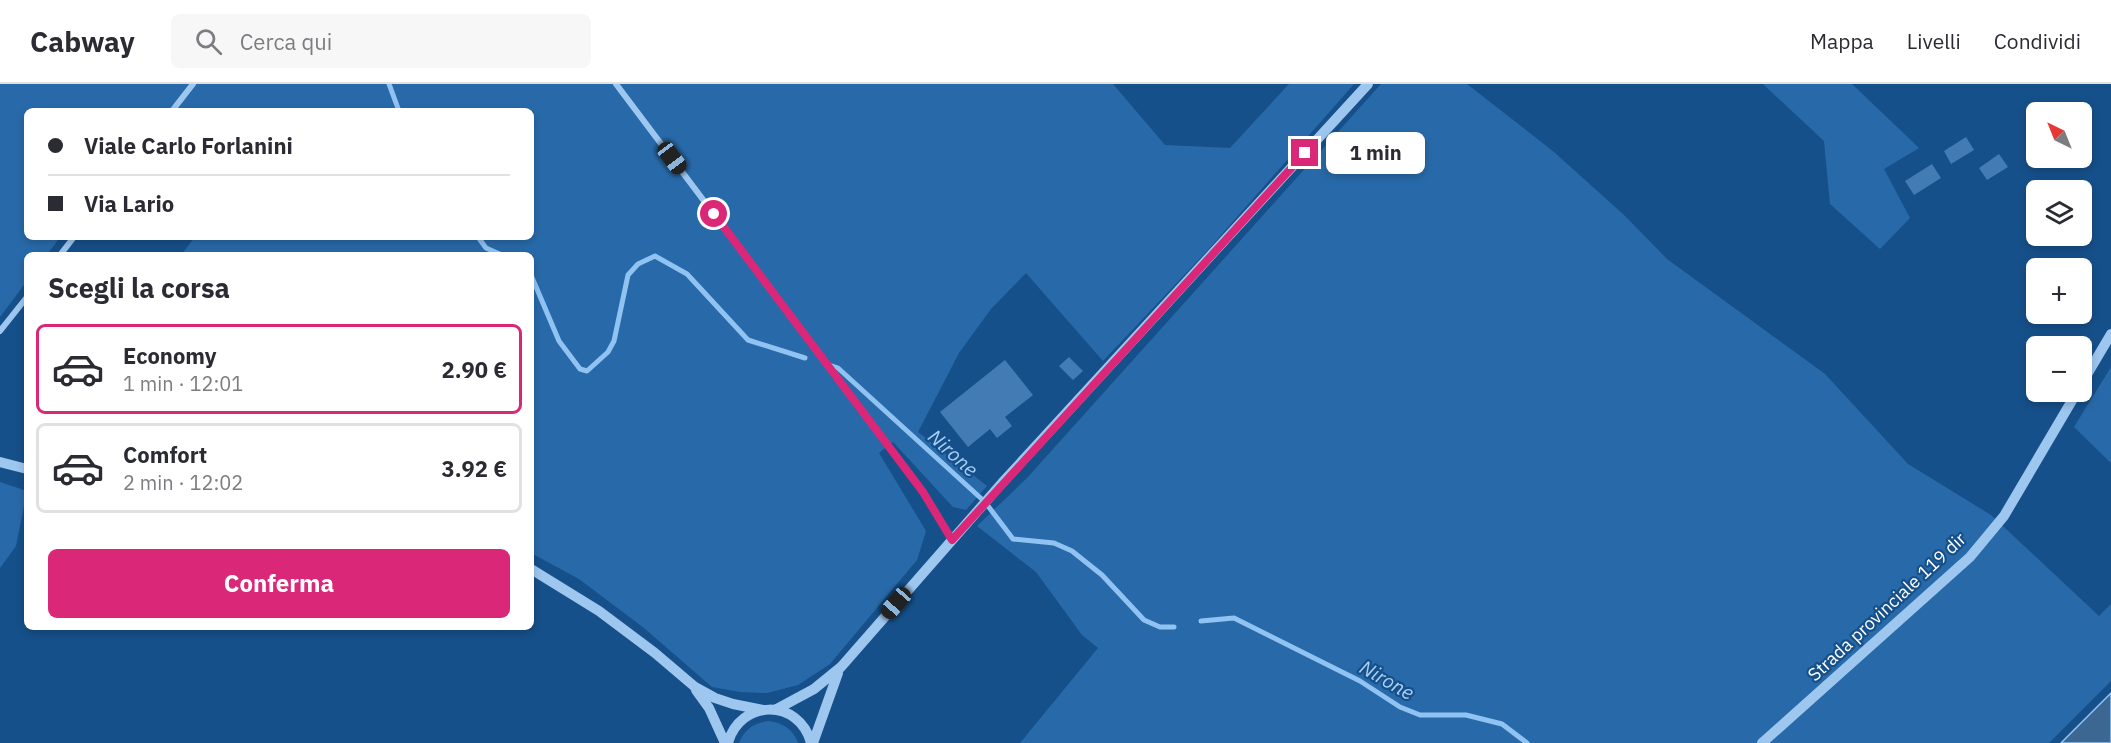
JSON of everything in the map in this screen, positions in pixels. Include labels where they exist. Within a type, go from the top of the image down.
[{"type":"street","points":[[174,108],[193,84]]},
{"type":"street","points":[[616,84],[923,492],[952,540]]},
{"type":"street","points":[[726,743],[739,722],[750,714],[769,710],[814,689],[841,667],[994,492],[1368,84]]},
{"type":"street","points":[[62,252],[72,240]]},
{"type":"street","points":[[0,332],[24,301]]},
{"type":"street","points":[[2092,366],[2111,334]]},
{"type":"street","name":"Strada provinciale 119 dir","points":[[1762,743],[1970,557],[2004,516],[2071,402]]},
{"type":"street","points":[[0,462],[24,468]]},
{"type":"street","points":[[534,571],[599,611],[655,653],[694,687],[709,708],[726,743]]},
{"type":"street","points":[[812,743],[841,667]]},
{"type":"street","points":[[694,687],[724,701],[795,718],[803,725],[812,743]]},
{"type":"shaded area","points":[[0,84],[1113,84],[1165,145],[1230,148],[1289,84],[1354,84],[1207,251],[1103,361],[1026,273],[991,309],[959,353],[918,432],[987,486],[966,510],[953,507],[893,442],[879,453],[926,531],[917,560],[830,664],[798,685],[767,693],[740,692],[712,687],[644,628],[579,579],[534,555],[534,252],[183,252],[193,240],[534,240],[534,108],[24,108],[24,240],[58,240],[49,252],[24,252],[24,285],[0,317]]},
{"type":"shaded area","points":[[1381,84],[1467,84],[1554,152],[1624,215],[1667,259],[1825,374],[1908,464],[1991,515],[2099,616],[2111,604],[2111,681],[2049,743],[1020,743],[1098,648],[1082,635],[1036,572],[977,526],[1027,478]]},
{"type":"shaded area","points":[[1763,84],[1852,84],[1919,148],[1884,169],[1910,218],[1880,249],[1830,204],[1824,141]]},
{"type":"shaded area","points":[[2111,367],[2111,463],[2074,427],[2089,402],[2092,402],[2092,398]]},
{"type":"shaded area","points":[[0,482],[24,490],[24,506],[16,546],[0,568]]},
{"type":"shaded area","points":[[2111,693],[2111,743],[2061,743]]},
{"type":"shaded area","points":[[769,721],[787,728],[798,743],[739,743],[751,727]]},
{"type":"building","points":[[1966,137],[1974,150],[1951,164],[1944,151]]},
{"type":"building","points":[[1999,154],[2008,167],[1987,180],[1979,168]]},
{"type":"building","points":[[1932,164],[1941,178],[1914,195],[1905,181]]},
{"type":"building","points":[[1069,357],[1083,371],[1073,380],[1059,366]]},
{"type":"building","points":[[1005,360],[1033,395],[1005,417],[1012,426],[997,438],[990,429],[968,447],[940,412]]},
{"type":"waterway","name":"Nirone","points":[[389,84],[398,108]]},
{"type":"waterway","name":"Nirone","points":[[480,240],[486,248],[495,252]]},
{"type":"waterway","name":"Nirone","points":[[534,282],[559,341],[580,369],[587,371],[608,352],[614,341],[628,275],[638,264],[655,256],[687,274],[748,340],[805,358]]},
{"type":"waterway","name":"Nirone","points":[[829,365],[838,368],[985,502],[1013,539],[1054,543],[1072,551],[1102,575],[1144,620],[1160,627],[1174,627]]},
{"type":"waterway","name":"Nirone","points":[[1201,621],[1234,618],[1360,681],[1400,707],[1420,715],[1466,715],[1502,724],[1527,743]]},
{"type":"route","points":[[714,214],[923,492],[952,540],[1305,153]]}]
